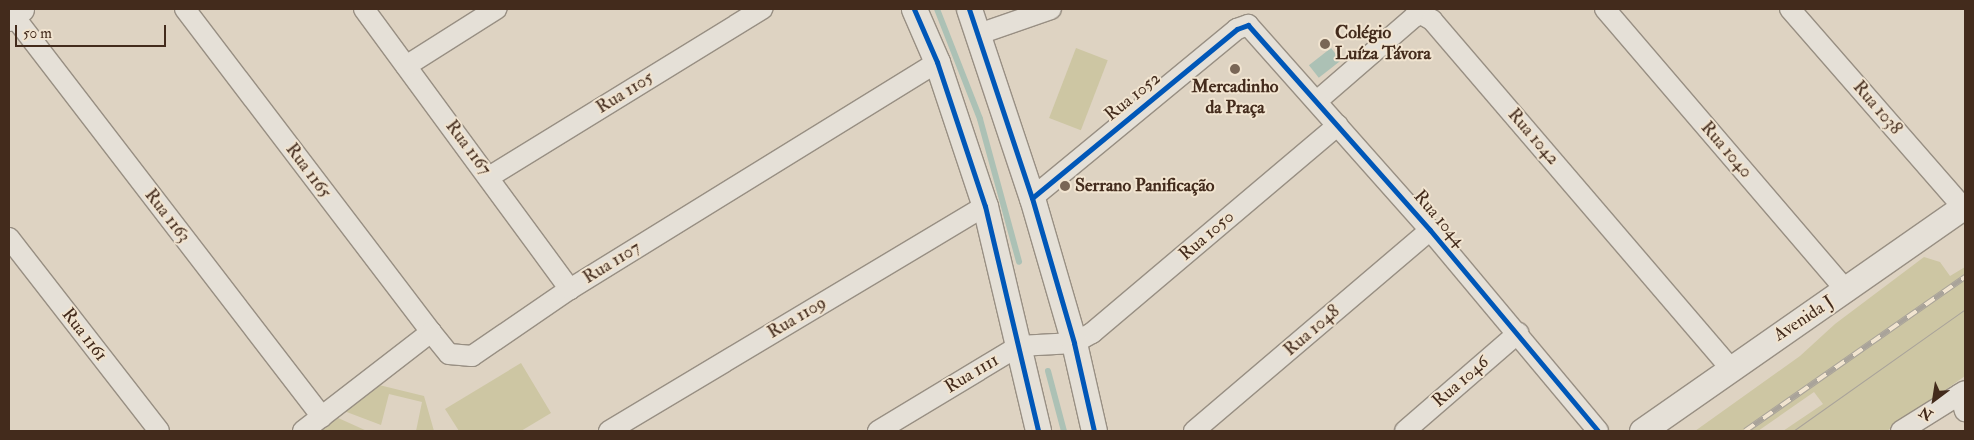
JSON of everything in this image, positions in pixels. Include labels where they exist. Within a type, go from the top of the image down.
[{"type":"street","name":"Rua 1165","points":[[185,9],[431,332]]},
{"type":"street","name":"Rua 1167","points":[[364,9],[570,289]]},
{"type":"street","points":[[406,66],[496,9]]},
{"type":"street","name":"Rua 1105","points":[[489,177],[762,9]]},
{"type":"street","points":[[914,9],[937,62],[985,206],[1038,431]]},
{"type":"street","points":[[969,9],[979,34],[1032,198],[1074,343],[1094,431]]},
{"type":"street","points":[[979,34],[1051,9]]},
{"type":"street","name":"Rua 1040","points":[[1605,9],[1848,291]]},
{"type":"street","name":"Rua 1038","points":[[1790,9],[1964,207]]},
{"type":"street","name":"Rua 1163","points":[[14,14],[322,417]]},
{"type":"street","name":"Rua 1042","points":[[1317,101],[1414,17],[1421,14],[1432,20],[1730,368]]},
{"type":"street","name":"Rua 1052","points":[[1032,198],[1237,29],[1244,26],[1255,29]]},
{"type":"street","name":"Rua 1044","points":[[1255,29],[1518,333],[1598,431]]},
{"type":"street","name":"Rua 1107","points":[[431,332],[449,354],[472,356],[570,289],[937,62]]},
{"type":"street","name":"Rua 1050","points":[[1074,343],[1092,333],[1338,125]]},
{"type":"street","name":"Rua 1109","points":[[609,431],[985,206]]},
{"type":"street","name":"Avenida J","points":[[1642,431],[1730,368],[1848,291],[1964,207]]},
{"type":"street","name":"Rua 1048","points":[[1194,431],[1430,230]]},
{"type":"street","name":"Rua 1161","points":[[9,238],[159,431]]},
{"type":"street","points":[[303,431],[431,332]]},
{"type":"street","name":"Rua 1046","points":[[1405,431],[1518,333]]},
{"type":"street","name":"Rua 1111","points":[[878,431],[1018,346],[1074,343]]},
{"type":"street","points":[[1901,431],[1963,399]]},
{"type":"shaded area","points":[[1076,48],[1108,60],[1081,130],[1049,118]]},
{"type":"shaded area","points":[[1331,48],[1341,61],[1319,78],[1309,65]]},
{"type":"shaded area","points":[[1924,257],[1940,262],[1950,276],[1965,267],[1965,376],[1887,431],[1783,431],[1823,404],[1814,392],[1758,431],[1695,431],[1800,356],[1835,324]]},
{"type":"shaded area","points":[[521,363],[551,413],[521,431],[459,431],[445,409]]},
{"type":"shaded area","points":[[379,385],[424,396],[434,431],[416,431],[422,402],[389,394],[381,425],[344,411]]},
{"type":"shaded area","points":[[336,417],[367,431],[317,431]]},
{"type":"waterway","points":[[937,9],[980,119],[1019,262]]},
{"type":"waterway","points":[[1048,371],[1064,431]]},
{"type":"tram line","points":[[1793,431],[1965,309]]},
{"type":"railway","points":[[1745,431],[1965,277]]},
{"type":"cycle path","points":[[914,9],[937,62],[985,206],[1038,431]]},
{"type":"cycle path","points":[[969,9],[1032,198],[1074,343],[1094,431]]},
{"type":"cycle path","points":[[1032,198],[1237,29],[1248,25],[1430,230],[1598,431]]},
{"type":"place","name":"Colégio Luíza Távora","points":[[1325,44]]},
{"type":"place","name":"Mercadinho da Praça","points":[[1235,69]]},
{"type":"place","name":"Serrano Panificação","points":[[1065,186]]}]
